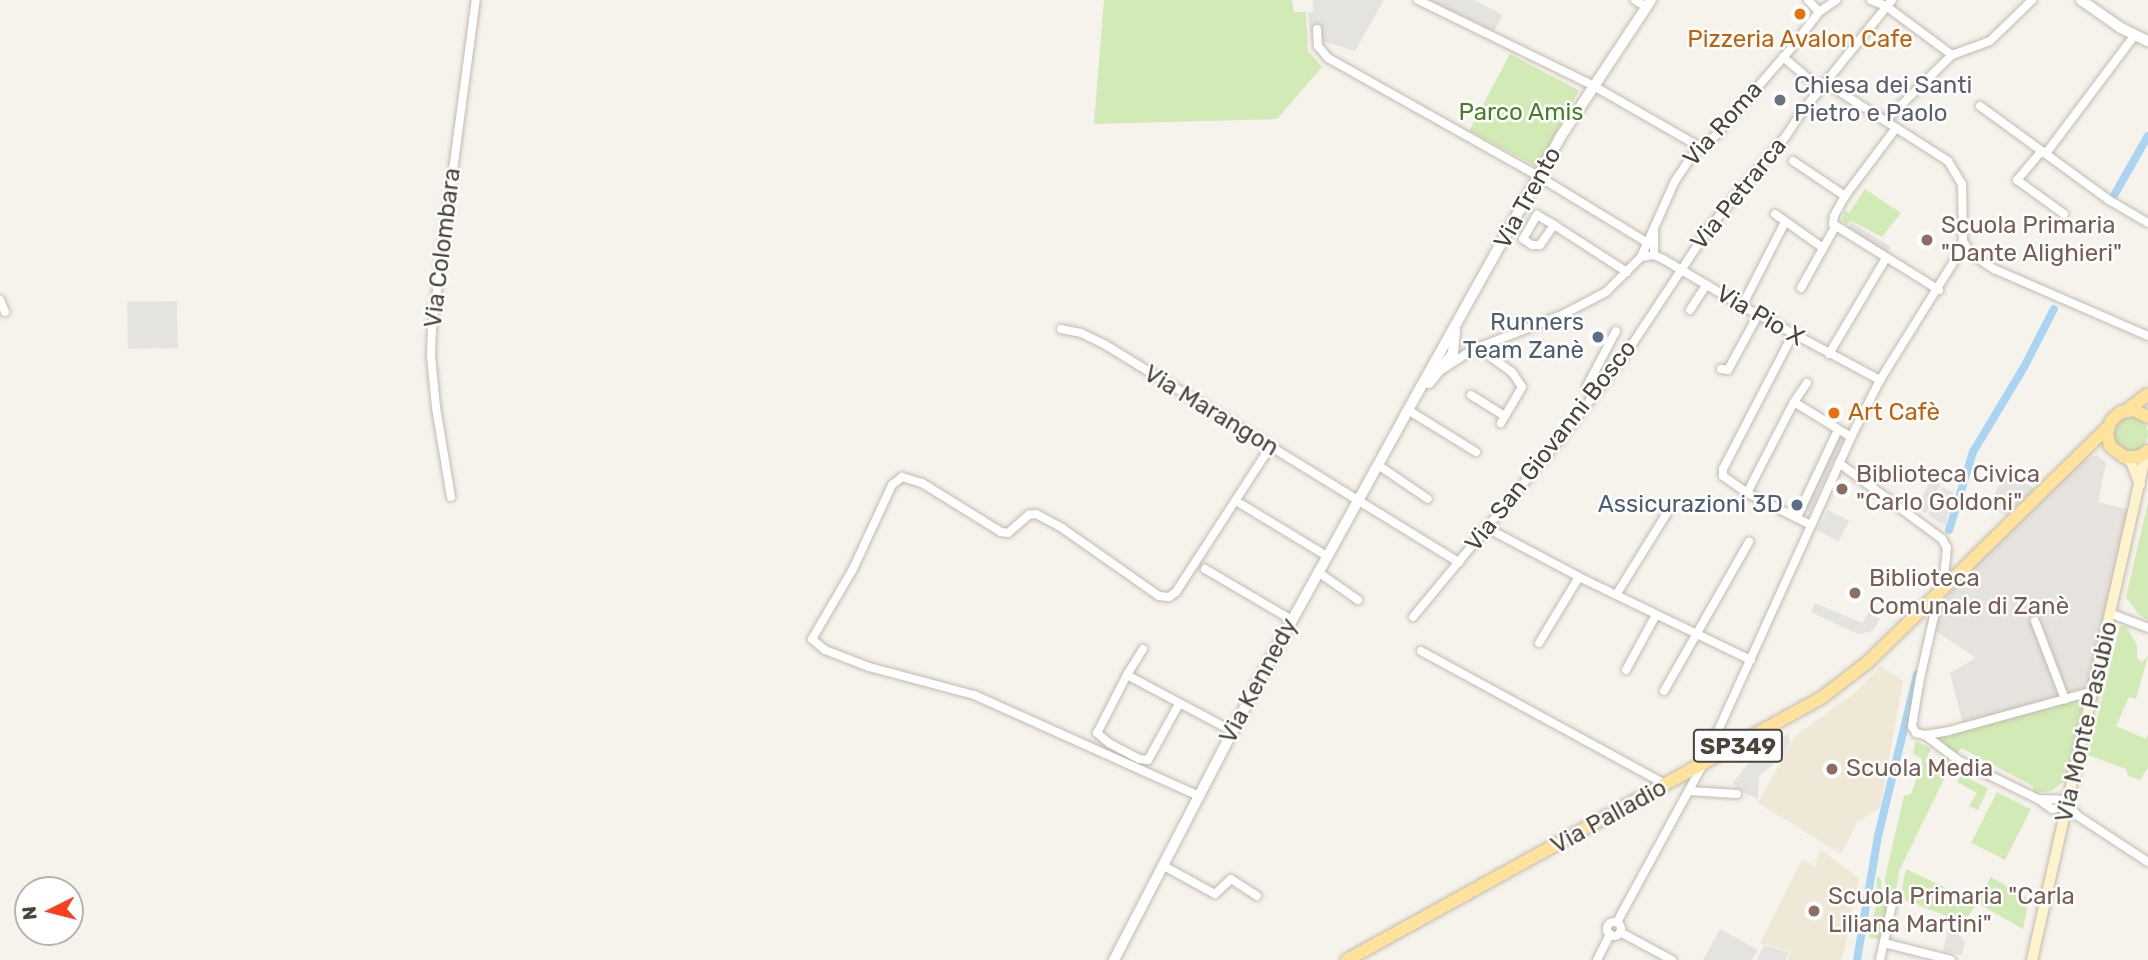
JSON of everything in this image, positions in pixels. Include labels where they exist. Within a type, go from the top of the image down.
[{"type":"main road","name":"SP349","points":[[2076,459],[2108,427],[2115,416],[2148,394]]},
{"type":"main road","points":[[2127,410],[2141,412],[2148,417]]},
{"type":"main road","points":[[2108,427],[2108,440],[2119,454],[2131,463],[2140,484]]},
{"type":"main road","points":[[2076,459],[2100,451],[2131,458],[2147,452]]},
{"type":"main road","name":"Via Monte Pasubio","points":[[2032,960],[2147,452]]},
{"type":"main road","name":"Via Palladio","points":[[1347,960],[1821,698],[1867,662],[2076,459]]},
{"type":"street","name":"Via Colombara","points":[[451,497],[430,356],[476,0]]},
{"type":"street","points":[[1418,0],[1592,85],[1700,147]]},
{"type":"street","points":[[1635,0],[1649,4]]},
{"type":"street","points":[[1808,0],[1819,12]]},
{"type":"street","name":"Via Roma","points":[[1438,366],[1589,302],[1606,292],[1641,257],[1675,181],[1700,147],[1718,133],[1819,12],[1836,0]]},
{"type":"street","points":[[1871,0],[1889,3],[1952,55]]},
{"type":"street","points":[[1886,120],[1952,55],[1990,41],[2032,0]]},
{"type":"street","points":[[2081,0],[2148,41]]},
{"type":"street","name":"Via Petrarca","points":[[1680,269],[1756,168],[1786,136],[1822,85],[1889,3]]},
{"type":"street","name":"Via Trento","points":[[1438,366],[1449,349],[1455,328],[1511,230],[1538,176],[1592,85],[1649,4]]},
{"type":"street","points":[[1317,29],[1318,46],[1328,58],[1538,176],[1646,242]]},
{"type":"street","points":[[2064,214],[2017,180],[2039,154],[2046,152],[2135,35]]},
{"type":"street","points":[[1597,960],[1610,934],[1608,926],[1616,922],[1702,765],[1851,437],[1880,380],[1965,246],[1964,195],[1957,172],[1948,161],[1829,85],[1816,85],[1783,57]]},
{"type":"street","points":[[1980,106],[2109,200],[2148,223]]},
{"type":"street","points":[[1801,288],[1835,227],[1834,216],[1896,128]]},
{"type":"street","points":[[1793,161],[1846,196]]},
{"type":"street","points":[[1774,214],[1823,248]]},
{"type":"street","points":[[1523,239],[1537,215],[1627,272]]},
{"type":"street","points":[[1742,306],[1785,222]]},
{"type":"street","points":[[1511,230],[1532,245],[1540,245],[1554,225]]},
{"type":"street","points":[[1835,227],[1938,290]]},
{"type":"street","name":"Via Roma","points":[[1654,229],[1654,255]]},
{"type":"street","points":[[1965,246],[1994,269],[2148,336]]},
{"type":"street","points":[[1641,257],[1654,255]]},
{"type":"street","name":"Via Pio X","points":[[1654,255],[1758,315],[1880,380]]},
{"type":"street","points":[[1829,354],[1886,258]]},
{"type":"street","name":"Via San Giovanni Bosco","points":[[1413,617],[1625,355],[1680,269]]},
{"type":"street","points":[[1690,310],[1706,285]]},
{"type":"street","points":[[0,300],[5,312]]},
{"type":"street","points":[[1721,369],[1728,370],[1758,315]]},
{"type":"street","name":"Via Marangon","points":[[1061,329],[1104,344],[1460,562]]},
{"type":"street","points":[[1592,397],[1587,386],[1616,331]]},
{"type":"street","points":[[1793,334],[1723,469],[1728,482],[1811,524]]},
{"type":"street","points":[[1471,396],[1503,419],[1522,387],[1513,372],[1491,357],[1483,346]]},
{"type":"street","name":"Via Roma","points":[[1449,349],[1459,352],[1472,350]]},
{"type":"street","name":"Via Kennedy","points":[[1114,960],[1232,731],[1318,572],[1409,407],[1438,366]]},
{"type":"street","points":[[1747,493],[1794,402],[1807,383]]},
{"type":"street","points":[[1794,402],[1851,437]]},
{"type":"street","points":[[1409,407],[1476,452]]},
{"type":"street","points":[[1797,517],[1838,430]]},
{"type":"street","points":[[1199,796],[974,695],[869,667],[825,650],[813,639],[853,569],[892,485],[902,477],[922,483],[1001,532],[1008,533],[1029,515],[1036,514],[1164,598],[1177,592],[1270,447]]},
{"type":"street","points":[[1839,463],[1944,543],[1943,590],[1923,660],[1912,726],[1916,733],[1925,735],[1958,760],[2038,799],[2052,809],[2063,830]]},
{"type":"street","points":[[1378,465],[1428,499]]},
{"type":"street","points":[[1241,504],[1327,556]]},
{"type":"street","points":[[1616,595],[1667,513]]},
{"type":"street","points":[[1487,528],[1579,577],[1751,660]]},
{"type":"street","points":[[1664,691],[1749,542]]},
{"type":"street","points":[[1205,569],[1292,620]]},
{"type":"street","points":[[1318,572],[1358,600]]},
{"type":"street","points":[[1539,643],[1579,577]]},
{"type":"street","points":[[2112,614],[2148,628]]},
{"type":"street","points":[[1626,670],[1656,615]]},
{"type":"street","points":[[2035,621],[2065,699]]},
{"type":"street","points":[[1143,649],[1097,733],[1109,743],[1139,759],[1148,760],[1179,704]]},
{"type":"street","points":[[1421,651],[1667,785]]},
{"type":"street","points":[[1127,675],[1232,731]]},
{"type":"street","points":[[1925,735],[2094,691]]},
{"type":"street","points":[[2052,798],[2073,785]]},
{"type":"street","points":[[1689,791],[1737,794]]},
{"type":"street","points":[[2038,799],[2063,800],[2148,862]]},
{"type":"street","points":[[2052,809],[2068,806]]},
{"type":"street","points":[[1164,866],[1215,894],[1231,879],[1257,896]]},
{"type":"street","points":[[1880,960],[1894,901]]},
{"type":"street","points":[[1616,922],[1621,926],[1620,932]]},
{"type":"street","points":[[1610,934],[1616,935],[1620,932]]},
{"type":"street","points":[[1620,932],[1672,960]]},
{"type":"street","points":[[1884,943],[1951,960]]},
{"type":"shaded area","points":[[1313,0],[1384,0],[1355,51],[1322,41],[1309,29],[1308,13],[1313,12]]},
{"type":"shaded area","points":[[1429,0],[1474,0],[1503,15],[1494,31]]},
{"type":"shaded area","points":[[1851,222],[1891,247],[1887,254],[1848,228]]},
{"type":"shaded area","points":[[177,301],[178,348],[128,349],[127,302]]},
{"type":"shaded area","points":[[1837,433],[1845,436],[1810,512],[1801,508]]},
{"type":"shaded area","points":[[2097,455],[2106,463],[2098,502],[2130,510],[2090,686],[1963,725],[1950,673],[1976,658],[1934,630],[1942,601],[2042,498],[2082,461]]},
{"type":"shaded area","points":[[2006,471],[2035,489],[2006,516],[1989,505]]},
{"type":"shaded area","points":[[1931,480],[1941,485],[1926,514],[1916,509]]},
{"type":"shaded area","points":[[1942,487],[1954,493],[1945,526],[1928,515]]},
{"type":"shaded area","points":[[1828,510],[1849,521],[1838,542],[1817,530]]},
{"type":"shaded area","points":[[1815,603],[1862,623],[1869,612],[1880,619],[1873,631],[1857,634],[1811,612]]},
{"type":"shaded area","name":"Scuola Media","points":[[1881,666],[1903,681],[1880,808],[1857,823],[1841,854],[1758,803],[1795,736],[1854,693]]},
{"type":"shaded area","points":[[1788,734],[1790,743],[1784,755],[1759,776],[1758,799],[1739,791],[1733,783],[1746,766],[1753,760],[1767,756],[1768,761],[1772,758],[1779,748],[1778,739]]},
{"type":"shaded area","name":"Scuola Primaria \"Carla Liliana Martini\"","points":[[1820,849],[1859,878],[1842,960],[1788,960],[1790,951],[1760,943],[1802,859],[1815,867]]},
{"type":"shaded area","points":[[1720,929],[1758,950],[1752,960],[1703,960]]},
{"type":"shaded area","points":[[1948,929],[1956,931],[1965,942],[1962,955],[1943,951]]},
{"type":"shaded area","points":[[1764,945],[1789,952],[1786,960],[1757,960]]},
{"type":"green space","points":[[1104,0],[1292,0],[1294,12],[1306,12],[1308,51],[1322,67],[1277,119],[1094,124]]},
{"type":"green space","name":"Parco Amis","points":[[1510,54],[1579,91],[1538,167],[1469,131]]},
{"type":"green space","points":[[1865,189],[1901,213],[1882,237],[1851,221],[1847,225],[1842,220],[1845,211],[1849,213]]},
{"type":"green space","points":[[2131,417],[2143,422],[2148,434],[2143,446],[2131,451],[2119,446],[2114,434],[2119,422]]},
{"type":"green space","points":[[2148,502],[2148,620],[2139,615],[2126,597]]},
{"type":"green space","points":[[2120,626],[2126,626],[2137,645],[2137,658],[2142,662],[2148,656],[2136,699],[2129,697],[2116,726],[2146,739],[2148,734],[2148,767],[2140,780],[2128,776],[2126,769],[2088,755]]},
{"type":"green space","points":[[2085,696],[2066,780],[2051,791],[2033,793],[2033,786],[1961,748],[1956,754],[1937,740],[1939,736]]},
{"type":"green space","points":[[1916,741],[1931,749],[1925,761],[1939,769],[1946,757],[1952,763],[1899,871],[1895,899],[1885,892],[1885,878],[1904,796],[1911,794],[1922,764],[1922,759],[1913,753]]},
{"type":"green space","points":[[1961,775],[1988,788],[1978,810],[1969,806],[1977,793],[1957,782]]},
{"type":"green space","points":[[1997,792],[2031,809],[2005,860],[1971,843]]},
{"type":"green space","points":[[1906,869],[1976,902],[1991,877],[2029,899],[2023,929],[1977,903],[1964,923],[1900,898]]},
{"type":"green space","points":[[1877,876],[1881,880],[1882,895],[1891,901],[1882,940],[1869,937],[1876,904]]},
{"type":"waterway","points":[[2112,199],[2148,136]]},
{"type":"waterway","points":[[1949,530],[1973,452],[2024,367],[2054,309]]},
{"type":"waterway","points":[[1857,960],[1878,836],[1917,675]]},
{"type":"place","name":"Pizzeria Avalon Cafe","points":[[1800,14]]},
{"type":"place","name":"Chiesa dei Santi Pietro e Paolo","points":[[1780,100]]},
{"type":"place","name":"Scuola Primaria \"Dante Alighieri\"","points":[[1927,240]]},
{"type":"place","name":"Runners Team Zanè","points":[[1598,337]]},
{"type":"place","name":"Art Cafè","points":[[1834,413]]},
{"type":"place","name":"Biblioteca Civica \"Carlo Goldoni\"","points":[[1842,489]]},
{"type":"place","name":"Assicurazioni 3D","points":[[1797,505]]},
{"type":"place","name":"Biblioteca Comunale di Zanè","points":[[1855,593]]},
{"type":"place","name":"Scuola Media","points":[[1832,769]]},
{"type":"place","name":"Scuola Primaria \"Carla Liliana Martini\"","points":[[1814,911]]}]
